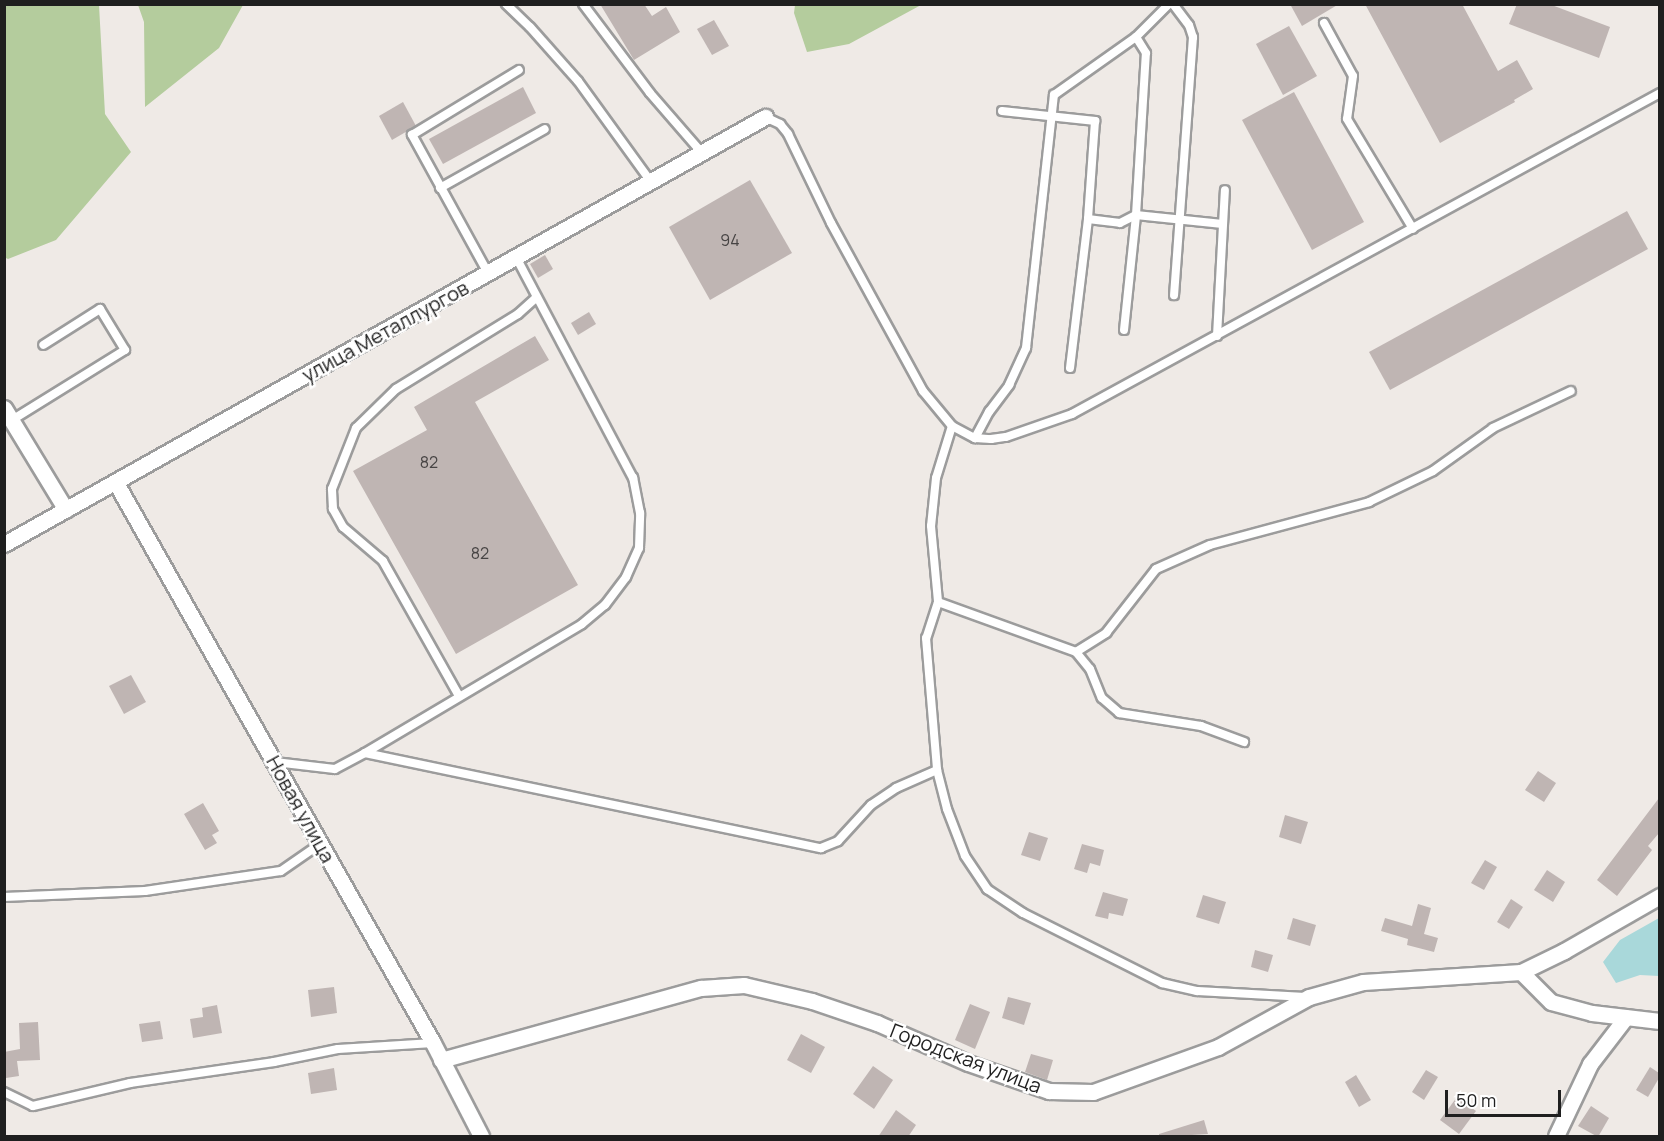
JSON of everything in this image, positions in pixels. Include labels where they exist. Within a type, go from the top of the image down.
[{"type":"street","name":"улица Металлургов","points":[[4,544],[765,117]]},
{"type":"street","points":[[8,414],[66,510]]},
{"type":"street","name":"Новая улица","points":[[116,483],[433,1043],[481,1137]]},
{"type":"street","points":[[1659,896],[1563,951],[1521,972],[1551,1002],[1593,1013],[1659,1021]]},
{"type":"street","name":"Городская улица","points":[[441,1060],[701,988],[744,985],[812,1001],[877,1023],[968,1063],[1048,1091],[1093,1092],[1218,1047],[1309,997],[1364,982],[1436,980],[1521,972]]},
{"type":"street","points":[[1556,1137],[1590,1064],[1626,1017]]},
{"type":"lane","points":[[506,4],[530,27],[578,81],[651,182]]},
{"type":"lane","points":[[583,4],[650,93],[702,153]]},
{"type":"lane","points":[[975,438],[989,411],[1010,385],[1026,348],[1054,95],[1136,37],[1169,4]]},
{"type":"lane","points":[[1173,4],[1189,25],[1193,37],[1174,295]]},
{"type":"lane","points":[[1324,23],[1353,76],[1347,119],[1413,230]]},
{"type":"lane","points":[[1124,330],[1136,215],[1146,53],[1136,37]]},
{"type":"lane","points":[[488,273],[412,135],[519,70]]},
{"type":"lane","points":[[765,117],[780,124],[788,134],[831,223],[923,391],[952,426],[975,438],[1006,437],[1072,414],[1413,230],[1659,93]]},
{"type":"lane","points":[[1002,111],[1095,121],[1088,219],[1070,368]]},
{"type":"lane","points":[[440,188],[545,129]]},
{"type":"lane","points":[[1217,336],[1225,190]]},
{"type":"lane","points":[[1088,219],[1120,223],[1136,215],[1223,224]]},
{"type":"lane","points":[[275,762],[335,769],[582,624],[605,605],[626,577],[639,548],[640,513],[633,478],[516,257]]},
{"type":"lane","points":[[459,696],[383,561],[343,527],[333,509],[332,489],[356,428],[396,389],[518,314],[537,297]]},
{"type":"lane","points":[[8,414],[125,350],[100,309],[43,345]]},
{"type":"lane","points":[[1076,652],[1106,633],[1155,569],[1210,545],[1369,502],[1433,471],[1493,428],[1570,391]]},
{"type":"lane","points":[[952,426],[936,478],[931,526],[938,602],[926,638],[937,770],[947,809],[966,856],[987,888],[1023,913],[1162,983],[1197,991],[1224,990],[1309,997]]},
{"type":"lane","points":[[938,602],[1076,652],[1090,669],[1102,698],[1119,712],[1201,726],[1244,742]]},
{"type":"lane","points":[[365,753],[821,848],[838,842],[871,805],[896,788],[937,770]]},
{"type":"lane","points":[[4,897],[145,891],[281,871],[320,844]]},
{"type":"lane","points":[[4,1092],[33,1106],[130,1083],[274,1062],[338,1049],[433,1043]]},
{"type":"green space","points":[[138,4],[243,5],[219,48],[145,107],[144,22]]},
{"type":"green space","points":[[795,4],[921,5],[849,44],[807,52],[794,13]]},
{"type":"green space","points":[[5,5],[99,5],[105,114],[131,152],[56,240],[8,259],[4,257]]},
{"type":"water","points":[[1659,918],[1659,976],[1640,975],[1616,983],[1603,962],[1620,940]]},
{"type":"building","points":[[600,4],[644,4],[652,16],[666,7],[680,32],[634,60]]},
{"type":"building","points":[[1290,4],[1339,4],[1302,26]]},
{"type":"building","points":[[1365,4],[1462,4],[1498,71],[1517,60],[1533,89],[1514,100],[1515,102],[1440,143]]},
{"type":"building","points":[[1517,4],[1549,4],[1610,27],[1599,58],[1509,24]]},
{"type":"building","points":[[714,20],[729,46],[712,55],[697,29]]},
{"type":"building","points":[[1289,26],[1317,76],[1283,95],[1256,44]]},
{"type":"building","points":[[523,87],[536,113],[443,164],[429,139]]},
{"type":"building","points":[[1294,92],[1364,222],[1312,250],[1242,120]]},
{"type":"building","points":[[403,102],[416,126],[392,140],[379,116]]},
{"type":"building","points":[[750,180],[792,253],[710,300],[669,227]]},
{"type":"building","points":[[1627,211],[1648,249],[1390,390],[1369,352]]},
{"type":"building","points":[[545,255],[553,269],[538,278],[530,264]]},
{"type":"building","points":[[589,312],[596,324],[578,335],[571,323]]},
{"type":"building","points":[[535,336],[549,360],[475,402],[578,585],[456,654],[353,471],[427,430],[414,407]]},
{"type":"building","points":[[131,675],[146,702],[124,714],[109,686]]},
{"type":"building","points":[[1538,771],[1556,783],[1544,802],[1525,790]]},
{"type":"building","points":[[1659,798],[1659,833],[1648,846],[1652,850],[1617,896],[1597,880]]},
{"type":"building","points":[[203,803],[219,831],[212,835],[217,843],[205,850],[184,814]]},
{"type":"building","points":[[1285,815],[1308,822],[1301,844],[1279,837]]},
{"type":"building","points":[[1029,832],[1048,838],[1040,861],[1021,855]]},
{"type":"building","points":[[1082,844],[1104,850],[1100,866],[1090,863],[1087,873],[1074,869]]},
{"type":"building","points":[[1485,860],[1497,867],[1484,890],[1471,883]]},
{"type":"building","points":[[1547,870],[1565,882],[1553,902],[1534,890]]},
{"type":"building","points":[[1103,892],[1128,899],[1123,916],[1109,913],[1108,919],[1095,916]]},
{"type":"building","points":[[1203,895],[1226,902],[1219,924],[1196,917]]},
{"type":"building","points":[[1511,899],[1523,907],[1509,929],[1497,922]]},
{"type":"building","points":[[1418,904],[1431,908],[1424,934],[1438,938],[1434,952],[1407,945],[1408,939],[1381,931],[1385,918],[1412,926]]},
{"type":"building","points":[[1293,918],[1316,925],[1310,946],[1287,939]]},
{"type":"building","points":[[1255,950],[1273,955],[1268,972],[1251,967]]},
{"type":"building","points":[[334,987],[337,1013],[311,1017],[308,990]]},
{"type":"building","points":[[1008,997],[1031,1003],[1024,1025],[1002,1018]]},
{"type":"building","points":[[970,1004],[990,1012],[975,1049],[955,1040]]},
{"type":"building","points":[[217,1005],[222,1033],[193,1038],[190,1019],[203,1017],[202,1008]]},
{"type":"building","points":[[160,1021],[163,1039],[142,1042],[139,1024]]},
{"type":"building","points":[[38,1022],[40,1060],[17,1061],[19,1076],[6,1078],[4,1052],[20,1049],[19,1023]]},
{"type":"building","points":[[801,1034],[825,1047],[811,1073],[787,1060]]},
{"type":"building","points":[[1031,1054],[1053,1060],[1047,1080],[1025,1072]]},
{"type":"building","points":[[873,1066],[893,1080],[874,1109],[853,1094]]},
{"type":"building","points":[[1650,1067],[1659,1073],[1659,1078],[1648,1097],[1636,1090]]},
{"type":"building","points":[[334,1068],[337,1090],[311,1094],[308,1073]]},
{"type":"building","points":[[1426,1070],[1438,1077],[1424,1100],[1412,1092]]},
{"type":"building","points":[[1356,1075],[1371,1100],[1359,1107],[1345,1082]]},
{"type":"building","points":[[1457,1097],[1476,1111],[1459,1134],[1440,1120]]},
{"type":"building","points":[[1591,1106],[1609,1118],[1598,1137],[1578,1126]]},
{"type":"building","points":[[896,1110],[916,1125],[908,1137],[878,1137]]},
{"type":"building","points":[[1204,1120],[1208,1134],[1159,1137],[1159,1134]]}]
